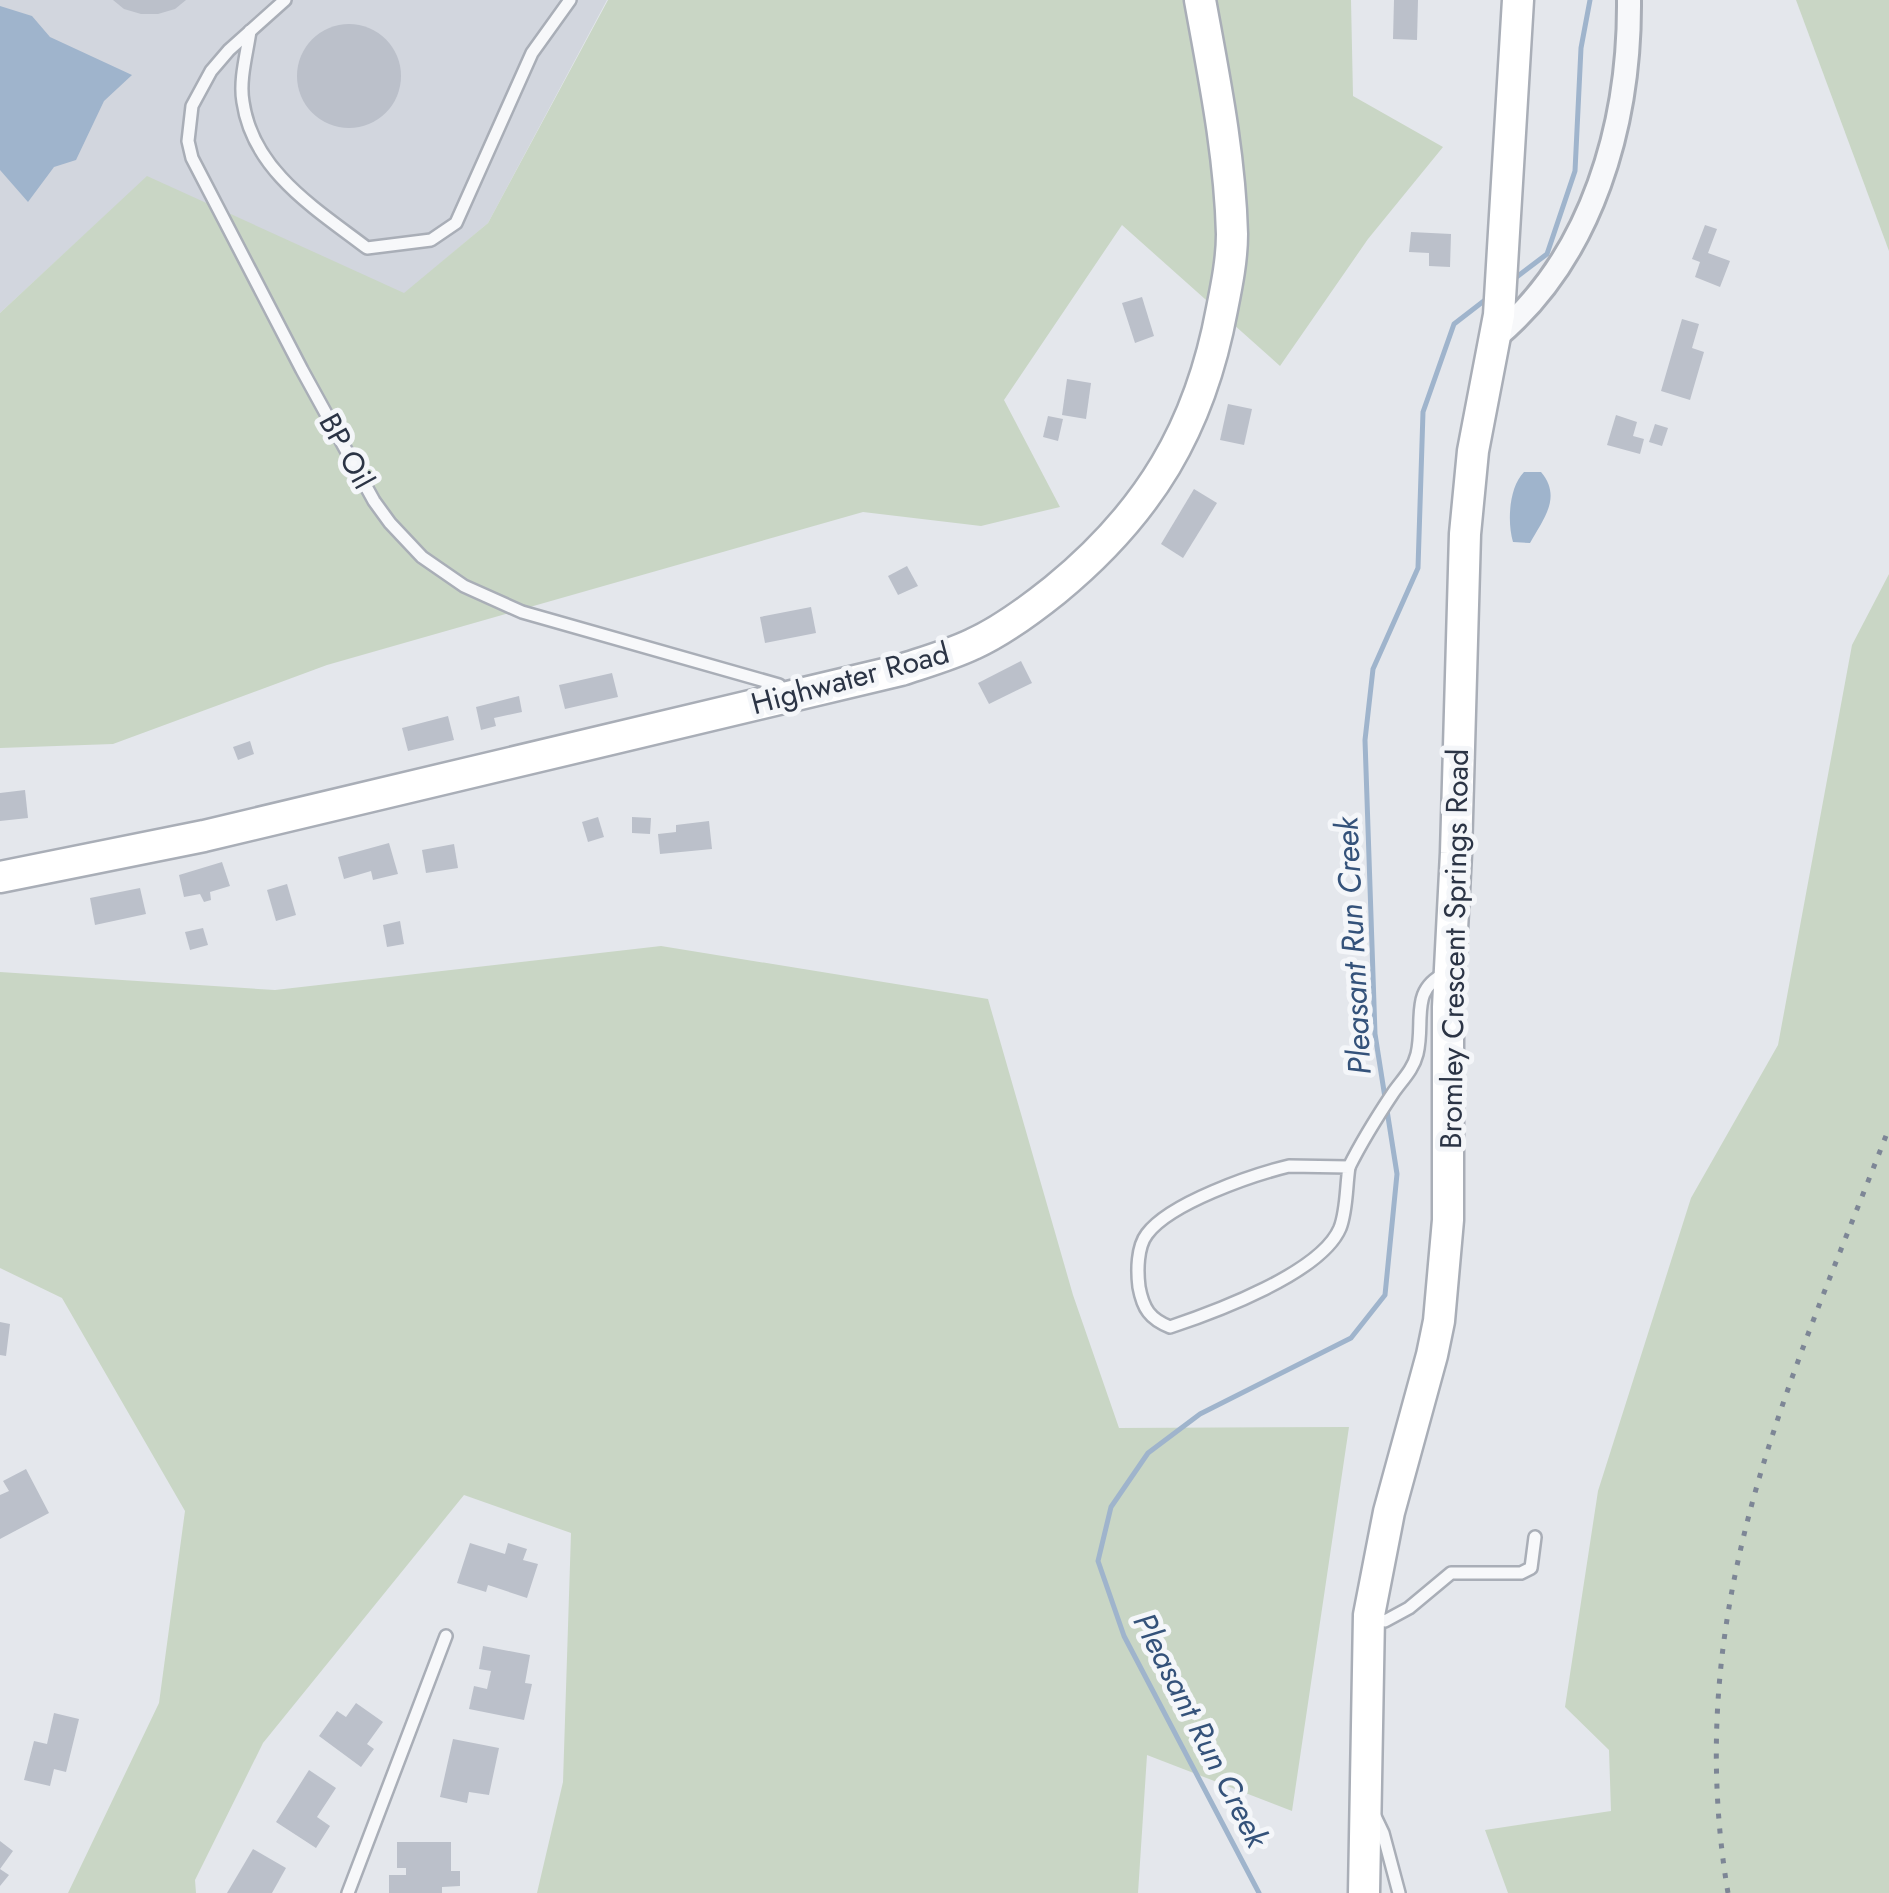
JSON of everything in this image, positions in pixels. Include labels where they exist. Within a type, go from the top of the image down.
[{"type":"street","name":"Highwater Road","points":[[0,877],[222,832],[901,670],[973,644],[1006,625],[1080,570],[1127,524],[1191,417],[1206,377],[1215,347],[1231,248],[1226,166],[1200,0]]},
{"type":"street","name":"Bromley Crescent Springs Road","points":[[1364,1893],[1369,1615],[1390,1512],[1439,1322],[1448,1220],[1450,971],[1465,534],[1473,452],[1497,326],[1518,0]]},
{"type":"street","points":[[1497,326],[1526,311],[1563,261],[1596,192],[1619,120],[1626,77],[1630,0]]},
{"type":"lane","name":"BP Oil","points":[[285,0],[229,50],[200,86],[188,123],[192,158],[374,501],[422,557],[464,586],[522,612],[767,681],[778,686],[784,698]]},
{"type":"lane","points":[[250,31],[242,99],[255,145],[293,191],[367,248],[432,240],[456,222],[532,52],[570,0]]},
{"type":"lane","points":[[1349,1167],[1288,1166],[1262,1173],[1230,1184],[1159,1223],[1140,1247],[1138,1272],[1144,1307],[1152,1320],[1170,1327],[1218,1311],[1313,1261],[1329,1246],[1341,1225],[1349,1167],[1412,1068],[1417,1054],[1423,988],[1450,971]]},
{"type":"lane","points":[[1369,1615],[1385,1621],[1409,1608],[1451,1573],[1521,1573],[1531,1568],[1535,1537]]},
{"type":"lane","points":[[348,1893],[446,1636]]},
{"type":"lane","points":[[1364,1804],[1378,1818],[1399,1893]]},
{"type":"shaded area","points":[[0,0],[607,0],[488,223],[404,294],[147,177],[0,313]]},
{"type":"green space","points":[[608,0],[1351,0],[1353,96],[1443,147],[1368,239],[1280,366],[1122,225],[1004,400],[1060,507],[981,526],[863,512],[327,665],[113,744],[0,748],[0,313],[147,176],[404,293],[488,223]]},
{"type":"green space","points":[[1796,0],[1889,0],[1889,251]]},
{"type":"green space","points":[[1889,574],[1889,1893],[1508,1893],[1485,1830],[1611,1811],[1609,1750],[1565,1707],[1598,1491],[1691,1198],[1778,1045],[1852,645]]},
{"type":"green space","points":[[661,946],[988,999],[1073,1295],[1119,1428],[1349,1427],[1292,1811],[1147,1755],[1138,1893],[537,1893],[563,1782],[571,1533],[464,1495],[263,1743],[195,1880],[196,1893],[68,1893],[159,1703],[185,1511],[62,1298],[0,1268],[0,972],[275,990]]},
{"type":"water","points":[[0,6],[32,16],[50,37],[132,75],[104,101],[76,160],[54,167],[28,202],[0,170]]},
{"type":"water","points":[[1524,472],[1541,472],[1550,490],[1549,508],[1530,543],[1513,542],[1510,525],[1512,495]]},
{"type":"building","points":[[113,0],[186,0],[175,9],[141,14],[124,9]]},
{"type":"building","points":[[1394,0],[1418,0],[1417,40],[1393,39]]},
{"type":"building","points":[[349,24],[369,28],[386,39],[397,56],[401,76],[397,96],[386,113],[369,124],[349,128],[329,124],[312,113],[301,96],[297,76],[301,56],[312,39],[329,28]]},
{"type":"building","points":[[1705,225],[1717,229],[1708,253],[1730,261],[1720,287],[1695,277],[1700,262],[1692,259]]},
{"type":"building","points":[[1411,232],[1451,234],[1450,267],[1429,266],[1429,253],[1409,252]]},
{"type":"building","points":[[1142,297],[1154,336],[1135,343],[1122,303]]},
{"type":"building","points":[[1682,319],[1699,324],[1692,348],[1704,352],[1690,400],[1661,391]]},
{"type":"building","points":[[1067,379],[1091,383],[1086,419],[1062,415]]},
{"type":"building","points":[[1228,404],[1252,409],[1244,445],[1220,440]]},
{"type":"building","points":[[1616,415],[1637,422],[1633,436],[1644,439],[1640,454],[1607,445]]},
{"type":"building","points":[[1048,416],[1063,419],[1058,441],[1043,437]]},
{"type":"building","points":[[1655,424],[1668,428],[1662,446],[1649,442]]},
{"type":"building","points":[[1194,489],[1217,503],[1183,558],[1161,544]]},
{"type":"building","points":[[907,566],[918,586],[898,595],[888,576]]},
{"type":"building","points":[[811,607],[816,633],[765,643],[760,617]]},
{"type":"building","points":[[1021,661],[1032,683],[989,704],[978,683]]},
{"type":"building","points":[[612,673],[618,697],[565,709],[559,685]]},
{"type":"building","points":[[519,696],[522,712],[494,718],[496,726],[481,730],[476,707]]},
{"type":"building","points":[[448,716],[454,740],[408,751],[402,728]]},
{"type":"building","points":[[250,741],[254,754],[238,760],[233,747]]},
{"type":"building","points":[[25,790],[28,818],[0,821],[0,793]]},
{"type":"building","points":[[598,817],[604,837],[588,842],[582,822]]},
{"type":"building","points":[[632,817],[651,818],[650,834],[632,833]]},
{"type":"building","points":[[709,821],[712,849],[660,854],[658,834],[676,832],[676,825]]},
{"type":"building","points":[[389,843],[398,874],[373,880],[371,871],[344,879],[338,857]]},
{"type":"building","points":[[454,844],[458,868],[426,873],[422,850]]},
{"type":"building","points":[[222,862],[230,886],[210,892],[211,900],[204,902],[200,894],[184,897],[179,875]]},
{"type":"building","points":[[287,884],[296,915],[276,921],[267,890]]},
{"type":"building","points":[[140,888],[146,914],[95,925],[90,898]]},
{"type":"building","points":[[400,921],[404,944],[387,947],[383,925]]},
{"type":"building","points":[[203,928],[208,945],[190,950],[185,932]]},
{"type":"building","points":[[0,1322],[10,1324],[6,1356],[0,1355]]},
{"type":"building","points":[[26,1469],[49,1513],[0,1539],[0,1495],[9,1491],[3,1481]]},
{"type":"building","points":[[470,1543],[505,1554],[508,1543],[527,1549],[523,1560],[538,1564],[527,1598],[488,1585],[486,1592],[457,1583]]},
{"type":"building","points":[[483,1646],[530,1655],[525,1683],[532,1684],[524,1720],[469,1709],[474,1686],[487,1689],[491,1671],[479,1669]]},
{"type":"building","points":[[356,1703],[383,1722],[367,1744],[374,1749],[361,1767],[319,1736],[337,1711],[346,1717]]},
{"type":"building","points":[[54,1713],[79,1719],[66,1772],[54,1769],[50,1786],[24,1780],[34,1741],[47,1744]]},
{"type":"building","points":[[453,1739],[499,1748],[489,1795],[469,1792],[467,1803],[440,1797]]},
{"type":"building","points":[[309,1770],[336,1788],[317,1817],[330,1826],[316,1848],[276,1822]]},
{"type":"building","points":[[0,1841],[13,1851],[0,1869]]},
{"type":"building","points":[[397,1842],[451,1842],[451,1871],[460,1871],[460,1886],[442,1887],[442,1893],[389,1893],[389,1875],[406,1875],[406,1868],[397,1868]]},
{"type":"building","points":[[253,1849],[286,1868],[272,1893],[227,1893]]},
{"type":"building","points":[[0,1869],[9,1875],[0,1886]]},
{"type":"waterway","name":"Pleasant Run Creek","points":[[1514,279],[1547,254],[1575,171],[1581,48],[1590,0]]},
{"type":"waterway","name":"Pleasant Run Creek","points":[[1259,1893],[1124,1636],[1098,1561],[1111,1507],[1148,1453],[1200,1414],[1351,1338],[1385,1295],[1397,1174],[1375,1034],[1365,740],[1373,669],[1418,568],[1423,412],[1454,324],[1489,297]]},
{"type":"railway","points":[[1728,1893],[1717,1789],[1719,1689],[1731,1593],[1753,1500],[1781,1408],[1889,1128]]}]
